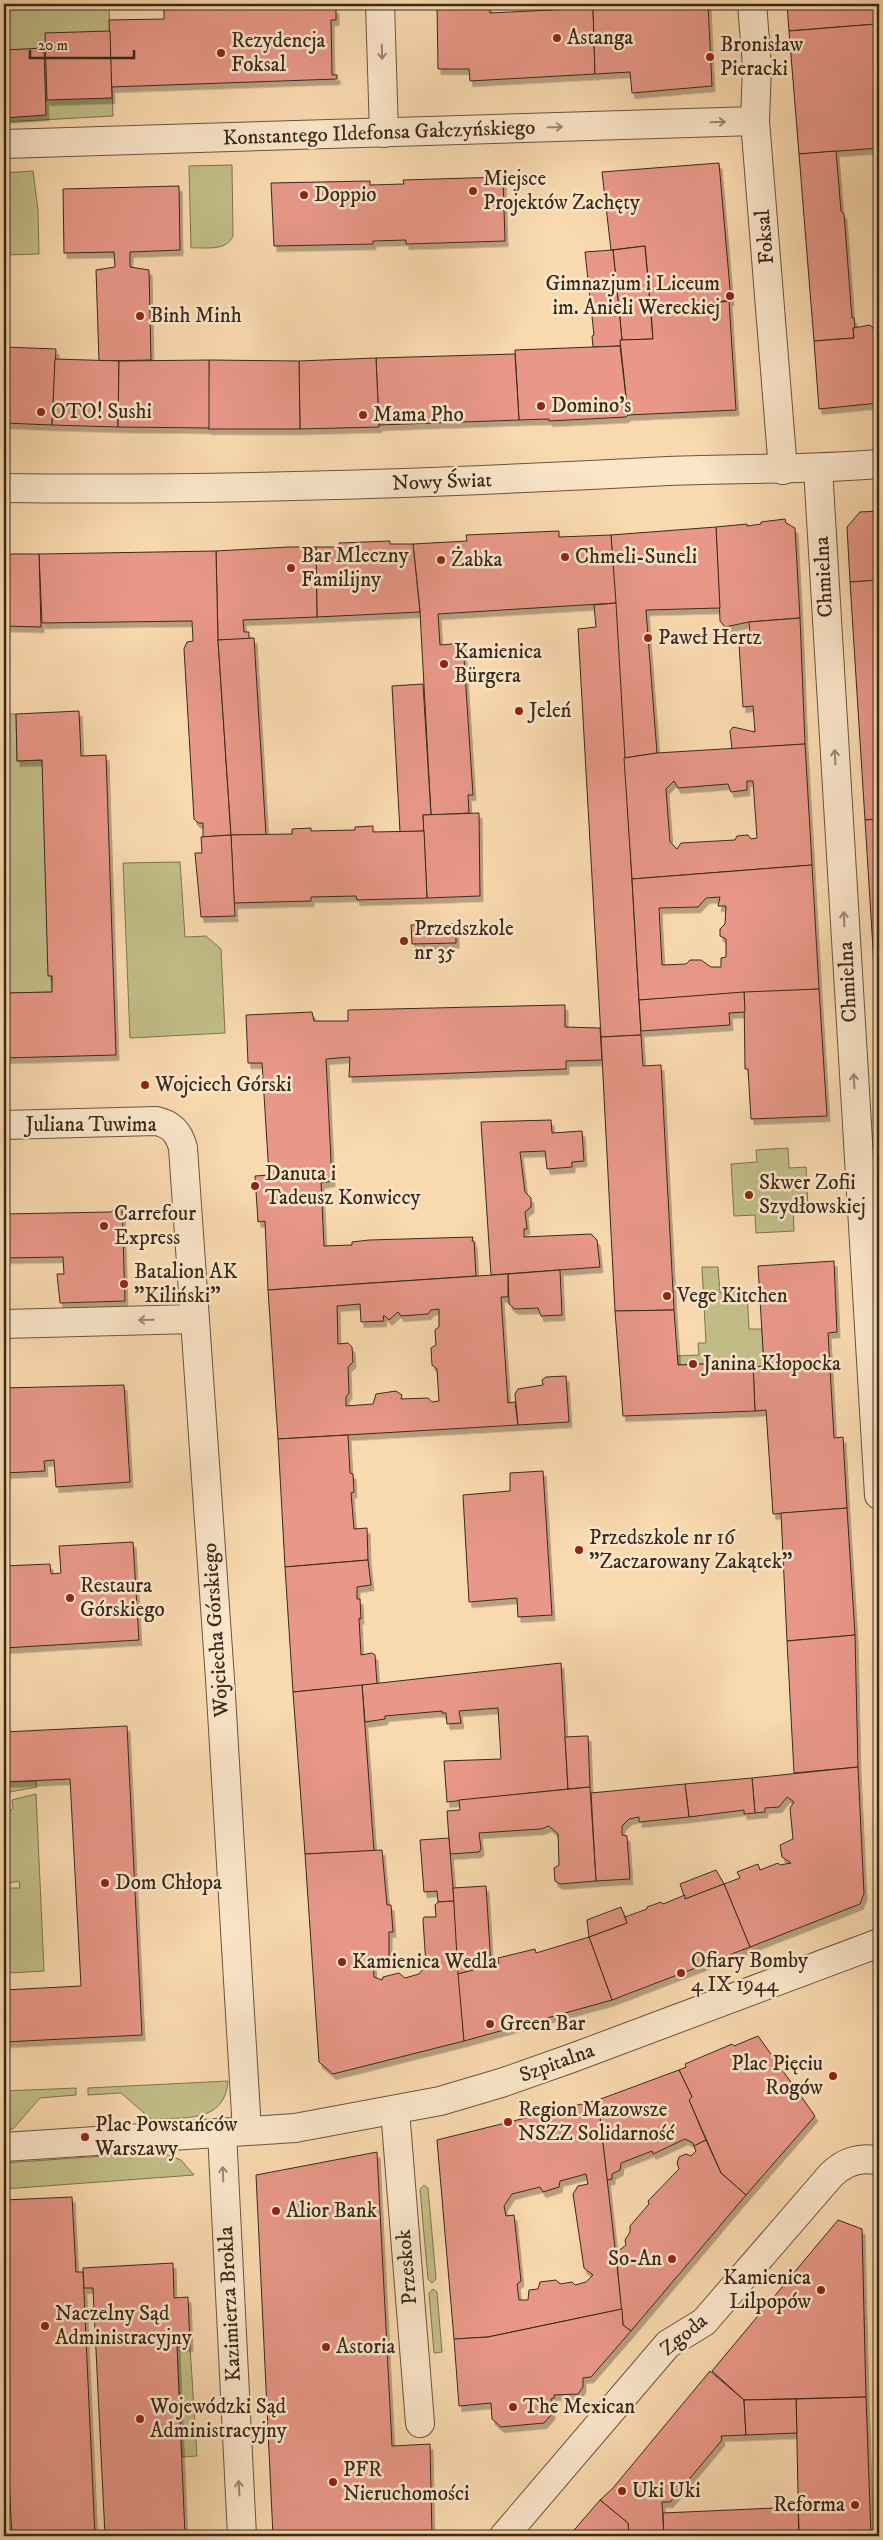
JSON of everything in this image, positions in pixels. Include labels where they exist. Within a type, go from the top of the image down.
[{"type":"street","points":[[380,4],[384,133]]},
{"type":"street","name":"Foksal","points":[[752,4],[757,66],[755,121],[782,470]]},
{"type":"street","name":"Konstantego Ildefonsa Gałczyńskiego","points":[[4,144],[755,121]]},
{"type":"street","name":"Nowy Świat","points":[[4,488],[262,487],[510,480],[694,470],[782,470],[879,464]]},
{"type":"street","name":"Chmielna","points":[[818,468],[879,1495]]},
{"type":"street","name":"Juliana Tuwima","points":[[4,1125],[156,1121],[164,1123],[176,1131]]},
{"type":"street","name":"Wojciecha Górskiego","points":[[176,1131],[183,1148],[220,1688],[234,2132]]},
{"type":"street","points":[[4,1324],[194,1320]]},
{"type":"street","name":"Szpitalna","points":[[234,2132],[295,2128],[440,2101],[501,2083],[879,1944]]},
{"type":"street","name":"Przeskok","points":[[395,2110],[420,2424]]},
{"type":"street","points":[[4,2147],[234,2132]]},
{"type":"street","name":"Kazimierza Brokla","points":[[234,2132],[242,2536]]},
{"type":"street","name":"Zgoda","points":[[504,2536],[668,2344],[704,2322],[831,2175],[841,2165],[849,2162],[871,2158],[879,2160]]},
{"type":"shaded area","points":[[4,4],[109,4],[113,116],[4,122]]},
{"type":"shaded area","points":[[232,165],[233,236],[230,241],[220,247],[191,248],[189,166]]},
{"type":"shaded area","points":[[33,171],[38,210],[39,254],[4,255],[4,173]]},
{"type":"shaded area","points":[[4,714],[16,714],[17,761],[42,760],[52,992],[4,993]]},
{"type":"shaded area","points":[[180,862],[185,937],[206,936],[221,949],[225,1033],[130,1038],[123,863]]},
{"type":"shaded area","points":[[788,1148],[789,1168],[806,1167],[808,1207],[793,1207],[794,1231],[756,1233],[755,1215],[734,1216],[731,1164],[757,1162],[756,1150]]},
{"type":"shaded area","points":[[702,1267],[718,1267],[720,1293],[747,1291],[749,1329],[762,1329],[764,1366],[753,1367],[753,1362],[678,1365],[677,1356],[699,1355],[698,1343],[706,1343]]},
{"type":"shaded area","points":[[36,1781],[37,1787],[4,1793],[4,1782]]},
{"type":"shaded area","points":[[36,1794],[44,1971],[8,1973],[4,1962],[4,1888],[20,1888],[19,1881],[4,1884],[4,1813],[13,1809],[12,1800]]},
{"type":"shaded area","points":[[228,2081],[225,2095],[219,2105],[211,2111],[189,2117],[151,2119],[121,2093],[88,2095],[88,2088]]},
{"type":"shaded area","points":[[76,2088],[76,2095],[40,2098],[13,2129],[4,2129],[4,2091]]},
{"type":"shaded area","points":[[160,2152],[181,2160],[194,2175],[4,2189],[4,2163]]},
{"type":"shaded area","points":[[424,2185],[428,2188],[436,2279],[432,2283],[428,2279],[420,2189]]},
{"type":"shaded area","points":[[433,2289],[437,2292],[442,2352],[434,2353],[429,2293]]},
{"type":"shaded area","points":[[177,2346],[190,2346],[197,2456],[182,2457]]},
{"type":"building","name":"Rezydencja Foksal","points":[[164,4],[330,4],[331,8],[336,8],[336,20],[331,20],[332,75],[337,75],[337,79],[111,87],[109,20],[164,19]]},
{"type":"building","points":[[437,4],[489,4],[490,13],[593,8],[595,74],[470,81],[469,69],[438,69]]},
{"type":"building","points":[[638,4],[708,4],[712,86],[632,93],[630,72],[595,74],[593,8]]},
{"type":"building","points":[[787,4],[874,4],[876,24],[789,31]]},
{"type":"building","points":[[874,4],[879,4],[879,24],[876,24]]},
{"type":"building","points":[[879,24],[879,148],[799,154],[789,31]]},
{"type":"building","points":[[110,31],[112,98],[47,100],[45,33]]},
{"type":"building","points":[[44,48],[46,115],[4,118],[4,50]]},
{"type":"building","points":[[836,151],[841,211],[844,214],[852,318],[854,318],[855,327],[853,328],[854,338],[814,341],[799,154]]},
{"type":"building","points":[[719,163],[731,300],[651,311],[645,246],[611,250],[602,172]]},
{"type":"building","points":[[503,177],[505,241],[406,244],[406,240],[373,241],[373,244],[274,246],[271,183],[370,181],[370,185],[404,184],[403,180]]},
{"type":"building","points":[[179,186],[180,250],[130,252],[130,267],[149,270],[151,360],[99,361],[96,270],[115,267],[114,252],[64,253],[63,189]]},
{"type":"building","points":[[645,246],[653,339],[622,340],[613,250]]},
{"type":"building","points":[[613,250],[622,340],[620,346],[593,347],[592,336],[594,335],[585,252]]},
{"type":"building","points":[[729,301],[736,410],[628,415],[620,340],[653,339],[651,311]]},
{"type":"building","points":[[870,325],[873,328],[874,336],[879,336],[879,403],[819,409],[814,341],[854,338],[853,328]]},
{"type":"building","points":[[620,346],[628,415],[626,417],[549,421],[549,419],[519,420],[515,350]]},
{"type":"building","points":[[4,347],[56,349],[52,425],[4,423]]},
{"type":"building","points":[[515,354],[519,420],[379,425],[376,358]]},
{"type":"building","points":[[376,358],[379,427],[300,429],[299,361]]},
{"type":"building","points":[[55,359],[119,361],[118,427],[52,425]]},
{"type":"building","points":[[209,360],[299,361],[300,429],[208,429]]},
{"type":"building","points":[[209,360],[209,428],[118,427],[119,361]]},
{"type":"building","points":[[879,511],[879,580],[850,582],[847,527],[860,512]]},
{"type":"building","points":[[785,519],[786,523],[795,528],[800,618],[749,622],[725,627],[720,621],[716,527],[747,524],[747,526]]},
{"type":"building","points":[[716,527],[720,608],[646,610],[657,753],[624,758],[611,535]]},
{"type":"building","name":"Kamienica Bürgera","points":[[559,531],[559,537],[611,535],[616,603],[438,614],[440,645],[463,643],[473,795],[468,795],[469,813],[431,815],[420,612],[413,544],[467,541],[466,535]]},
{"type":"building","points":[[390,541],[390,544],[413,544],[420,612],[317,617],[316,547],[339,547],[339,543]]},
{"type":"building","points":[[316,547],[317,617],[243,620],[244,632],[249,632],[249,639],[218,640],[216,551]]},
{"type":"building","points":[[216,551],[218,640],[231,835],[203,837],[203,823],[198,823],[194,819],[184,649],[187,642],[193,641],[192,621],[42,623],[39,554]]},
{"type":"building","points":[[4,554],[39,554],[41,627],[4,626]]},
{"type":"building","points":[[879,580],[879,819],[865,820],[850,582]]},
{"type":"building","points":[[616,603],[641,1035],[601,1037],[578,629],[596,627],[594,605]]},
{"type":"building","points":[[800,618],[805,744],[732,749],[730,731],[733,727],[755,732],[753,706],[743,707],[739,644],[751,643],[749,622]]},
{"type":"building","points":[[254,638],[266,835],[231,835],[218,640]]},
{"type":"building","points":[[423,684],[431,815],[423,815],[424,831],[400,832],[392,686]]},
{"type":"building","points":[[79,711],[81,756],[106,755],[116,1055],[4,1058],[4,993],[52,992],[52,976],[48,976],[42,760],[17,761],[16,714]]},
{"type":"building","points":[[805,744],[812,865],[632,879],[624,758],[657,753]],"holes":[[[674,781],[678,788],[728,784],[731,792],[747,790],[747,781],[753,781],[757,838],[751,839],[748,835],[737,836],[735,840],[681,843],[677,849],[670,842],[666,789]]]},
{"type":"building","points":[[479,813],[480,896],[427,898],[423,815]]},
{"type":"building","points":[[879,819],[879,949],[873,949],[865,820]]},
{"type":"building","points":[[373,826],[373,832],[424,831],[427,898],[357,900],[356,896],[311,897],[311,901],[234,903],[231,835],[292,834],[292,829],[311,828],[311,831],[355,830],[355,827]]},
{"type":"building","points":[[231,835],[235,916],[201,917],[195,853],[202,853],[201,837]]},
{"type":"building","points":[[812,865],[819,989],[639,1000],[632,879]],"holes":[[[720,897],[718,906],[726,906],[725,924],[720,929],[720,936],[726,939],[726,957],[721,958],[721,967],[711,967],[701,960],[690,960],[686,964],[662,965],[659,908],[698,907],[706,898]]]},
{"type":"building","points":[[456,924],[456,943],[412,944],[411,925]]},
{"type":"building","points":[[873,949],[879,949],[878,1080]]},
{"type":"building","points":[[819,989],[827,1116],[751,1119],[748,1069],[745,1069],[744,992]]},
{"type":"building","points":[[744,992],[745,1012],[729,1013],[730,1025],[641,1031],[639,1000]]},
{"type":"building","points":[[565,1005],[565,1027],[600,1028],[602,1060],[566,1061],[566,1069],[349,1077],[350,1057],[326,1059],[332,1181],[321,1183],[324,1246],[352,1245],[352,1242],[369,1240],[473,1237],[476,1276],[268,1290],[265,1221],[258,1222],[255,1176],[269,1175],[262,1063],[248,1063],[246,1015],[312,1012],[314,1021],[348,1021],[348,1010]]},
{"type":"building","points":[[641,1035],[643,1066],[661,1065],[674,1310],[615,1311],[601,1037]]},
{"type":"building","points":[[551,1120],[552,1133],[582,1131],[584,1161],[572,1162],[572,1167],[547,1169],[545,1151],[520,1152],[525,1192],[531,1198],[531,1207],[525,1212],[527,1229],[524,1229],[524,1237],[591,1234],[597,1240],[600,1267],[491,1275],[481,1122]]},
{"type":"building","points":[[122,1207],[125,1301],[60,1303],[57,1274],[64,1274],[63,1257],[4,1258],[4,1214],[111,1212],[115,1208]]},
{"type":"building","points":[[834,1261],[837,1332],[828,1333],[834,1438],[843,1437],[847,1508],[773,1514],[766,1410],[755,1411],[753,1367],[764,1366],[758,1266]]},
{"type":"building","points":[[560,1270],[562,1315],[541,1316],[538,1308],[515,1309],[509,1304],[508,1274]]},
{"type":"building","points":[[508,1274],[508,1297],[501,1297],[508,1403],[515,1402],[518,1425],[278,1439],[268,1290]],"holes":[[[360,1304],[361,1322],[384,1321],[383,1316],[389,1320],[398,1312],[401,1316],[428,1314],[431,1310],[439,1309],[439,1327],[435,1330],[436,1345],[431,1348],[432,1365],[437,1369],[439,1401],[432,1402],[428,1398],[401,1399],[402,1395],[396,1391],[376,1394],[373,1404],[346,1406],[346,1397],[349,1393],[348,1367],[353,1362],[352,1347],[348,1343],[338,1344],[337,1306]]]},
{"type":"building","points":[[674,1310],[678,1365],[753,1362],[755,1411],[623,1416],[615,1311]]},
{"type":"building","points":[[566,1376],[569,1422],[518,1425],[515,1394],[518,1389],[543,1385],[542,1380],[546,1377]]},
{"type":"building","points":[[124,1385],[130,1482],[56,1487],[54,1460],[44,1461],[45,1471],[4,1473],[4,1388]]},
{"type":"building","points":[[348,1435],[350,1473],[353,1474],[354,1492],[351,1493],[354,1529],[367,1528],[368,1560],[285,1567],[278,1439]]},
{"type":"building","points":[[543,1471],[552,1615],[518,1617],[517,1598],[469,1602],[463,1495],[510,1491],[510,1473]]},
{"type":"building","points":[[847,1508],[855,1635],[787,1641],[781,1513]]},
{"type":"building","name":"Restaura Górskiego","points":[[133,1542],[139,1640],[4,1648],[4,1566],[50,1564],[51,1574],[61,1573],[59,1546]]},
{"type":"building","points":[[368,1560],[371,1585],[357,1587],[357,1599],[360,1599],[361,1655],[372,1653],[375,1655],[377,1684],[293,1692],[285,1567]]},
{"type":"building","points":[[855,1635],[858,1767],[794,1773],[787,1641]]},
{"type":"building","points":[[561,1663],[568,1789],[447,1802],[444,1761],[501,1759],[498,1708],[459,1711],[461,1723],[447,1724],[446,1713],[442,1713],[442,1711],[385,1716],[385,1719],[365,1722],[362,1685]]},
{"type":"building","points":[[362,1685],[374,1851],[305,1854],[293,1692]]},
{"type":"building","name":"Dom Chłopa","points":[[127,1726],[142,2035],[4,2042],[4,1990],[81,1986],[70,1779],[4,1782],[4,1732]]},
{"type":"building","points":[[588,1736],[590,1787],[568,1789],[565,1737]]},
{"type":"building","points":[[858,1767],[864,1894],[860,1904],[750,1947],[724,1884],[740,1878],[737,1872],[758,1864],[760,1870],[778,1863],[780,1865],[791,1863],[782,1857],[780,1845],[793,1839],[790,1808],[794,1802],[787,1797],[779,1807],[765,1808],[765,1812],[755,1813],[752,1778]]},
{"type":"building","points":[[752,1778],[755,1813],[744,1814],[744,1810],[689,1817],[685,1784]]},
{"type":"building","points":[[685,1784],[689,1817],[639,1822],[639,1817],[629,1819],[622,1826],[622,1835],[627,1836],[630,1879],[596,1881],[591,1793]]},
{"type":"building","points":[[590,1787],[596,1881],[560,1884],[555,1881],[554,1868],[559,1865],[558,1834],[549,1826],[541,1829],[479,1833],[481,1849],[479,1852],[450,1854],[447,1811],[460,1810],[459,1800]]},
{"type":"building","points":[[449,1838],[454,1901],[438,1902],[437,1891],[424,1892],[420,1840]]},
{"type":"building","name":"Kamienica Wedla","points":[[382,1850],[387,1905],[391,1905],[393,1932],[389,1932],[389,1959],[373,1960],[374,1977],[382,1980],[383,1977],[399,1973],[405,1978],[419,1974],[426,1965],[424,1917],[436,1917],[435,1905],[438,1902],[454,1901],[464,2041],[333,2074],[319,2062],[305,1854]]},
{"type":"building","points":[[716,1870],[724,1884],[685,1899],[680,1884]]},
{"type":"building","points":[[724,1884],[750,1947],[612,2000],[589,1937],[627,1923],[625,1917],[647,1909],[647,1907],[661,1902],[663,1904],[685,1895],[685,1899]]},
{"type":"building","points":[[486,1886],[491,1966],[458,1974],[453,1888]]},
{"type":"building","points":[[621,1907],[627,1923],[589,1937],[587,1920]]},
{"type":"building","points":[[589,1937],[612,2000],[464,2041],[458,1974],[499,1963],[498,1958],[535,1949],[536,1953]]},
{"type":"building","points":[[758,2036],[815,2116],[746,2195],[721,2173],[689,2100],[692,2097],[679,2070],[686,2067],[685,2064],[732,2044],[734,2046]]},
{"type":"building","points":[[679,2070],[692,2097],[689,2100],[706,2140],[694,2146],[693,2143],[685,2139],[653,2154],[652,2151],[621,2163],[620,2170],[612,2174],[612,2179],[607,2180],[598,2100]]},
{"type":"building","points":[[598,2100],[622,2309],[488,2337],[454,2339],[437,2140]],"holes":[[[586,2174],[588,2184],[578,2186],[573,2194],[584,2268],[593,2275],[586,2282],[575,2285],[572,2282],[560,2284],[556,2280],[540,2282],[538,2289],[529,2290],[528,2300],[519,2300],[517,2284],[521,2281],[514,2215],[506,2216],[504,2206],[512,2194],[540,2187],[543,2192],[559,2187],[560,2181]]]},
{"type":"building","points":[[706,2140],[721,2173],[746,2195],[631,2331],[623,2325],[616,2253],[626,2245],[625,2240],[630,2232],[630,2226],[649,2204],[648,2201],[679,2169],[677,2163],[679,2157],[686,2154],[691,2156],[696,2151],[694,2146]]},
{"type":"building","name":"Astoria","points":[[377,2152],[392,2446],[430,2444],[432,2536],[273,2536],[256,2175]]},
{"type":"building","name":"Naczelny Sąd Administracyjny","points":[[72,2197],[76,2272],[83,2272],[95,2536],[12,2536],[4,2384],[4,2200]]},
{"type":"building","name":"Kamienica Lilpopów","points":[[838,2220],[862,2229],[866,2397],[744,2400],[712,2371]]},
{"type":"building","name":"Wojewódzki Sąd Administracyjny","points":[[173,2263],[174,2298],[188,2297],[190,2346],[177,2346],[185,2536],[105,2536],[93,2288],[84,2288],[83,2268]]},
{"type":"building","points":[[622,2309],[623,2325],[631,2331],[591,2377],[583,2378],[583,2387],[578,2394],[554,2395],[554,2398],[551,2399],[552,2414],[544,2423],[501,2427],[492,2419],[491,2403],[459,2406],[454,2339],[488,2337]]},
{"type":"building","points":[[710,2371],[744,2400],[746,2435],[721,2436],[722,2440],[670,2502],[662,2502],[664,2536],[629,2536],[628,2523],[600,2500],[613,2488]]},
{"type":"building","points":[[866,2397],[871,2535],[799,2536],[796,2399]]},
{"type":"building","points":[[796,2399],[797,2433],[746,2435],[744,2400]]},
{"type":"building","points":[[600,2500],[628,2523],[629,2536],[569,2536]]},
{"type":"building","points":[[798,2507],[799,2536],[664,2536],[663,2513]]},
{"type":"place","name":"Astanga","points":[[557,38]]},
{"type":"place","name":"Rezydencja Foksal","points":[[221,53]]},
{"type":"place","name":"Bronisław Pieracki","points":[[710,57]]},
{"type":"place","name":"Miejsce Projektów Zachęty","points":[[473,191]]},
{"type":"place","name":"Doppio","points":[[304,195]]},
{"type":"place","name":"Gimnazjum i Liceum im. Anieli Wereckiej","points":[[730,296]]},
{"type":"place","name":"Binh Minh","points":[[140,316]]},
{"type":"place","name":"Domino's","points":[[541,406]]},
{"type":"place","name":"OTO! Sushi","points":[[41,412]]},
{"type":"place","name":"Mama Pho","points":[[363,415]]},
{"type":"place","name":"Chmeli-Suneli","points":[[565,557]]},
{"type":"place","name":"Żabka","points":[[441,560]]},
{"type":"place","name":"Bar Mleczny Familijny","points":[[291,568]]},
{"type":"place","name":"Paweł Hertz","points":[[648,638]]},
{"type":"place","name":"Kamienica Bürgera","points":[[444,664]]},
{"type":"place","name":"Jeleń","points":[[519,711]]},
{"type":"place","name":"Przedszkole nr 35","points":[[404,941]]},
{"type":"place","name":"Wojciech Górski","points":[[145,1085]]},
{"type":"place","name":"Danuta i Tadeusz Konwiccy","points":[[255,1186]]},
{"type":"place","name":"Skwer Zofii Szydłowskiej","points":[[749,1195]]},
{"type":"place","name":"Carrefour Express","points":[[104,1226]]},
{"type":"place","name":"Batalion AK \"Kiliński\"","points":[[124,1284]]},
{"type":"place","name":"Vege Kitchen","points":[[667,1296]]},
{"type":"place","name":"Janina Kłopocka","points":[[693,1364]]},
{"type":"place","name":"Przedszkole nr 16 \"Zaczarowany Zakątek\"","points":[[579,1550]]},
{"type":"place","name":"Restaura Górskiego","points":[[70,1598]]},
{"type":"place","name":"Dom Chłopa","points":[[105,1883]]},
{"type":"place","name":"Kamienica Wedla","points":[[342,1962]]},
{"type":"place","name":"Ofiary Bomby 4 IX 1944","points":[[681,1973]]},
{"type":"place","name":"Green Bar","points":[[490,2024]]},
{"type":"place","name":"Plac Pięciu Rogów","points":[[833,2076]]},
{"type":"place","name":"Region Mazowsze NSZZ Solidarność","points":[[508,2122]]},
{"type":"place","name":"Plac Powstańców Warszawy","points":[[85,2137]]},
{"type":"place","name":"Alior Bank","points":[[276,2211]]},
{"type":"place","name":"So-An","points":[[672,2259]]},
{"type":"place","name":"Kamienica Lilpopów","points":[[821,2290]]},
{"type":"place","name":"Naczelny Sąd Administracyjny","points":[[45,2326]]},
{"type":"place","name":"Astoria","points":[[326,2347]]},
{"type":"place","name":"The Mexican","points":[[513,2407]]},
{"type":"place","name":"Wojewódzki Sąd Administracyjny","points":[[140,2419]]},
{"type":"place","name":"PFR Nieruchomości","points":[[333,2482]]},
{"type":"place","name":"Uki Uki","points":[[622,2491]]},
{"type":"place","name":"Reforma","points":[[855,2505]]}]
